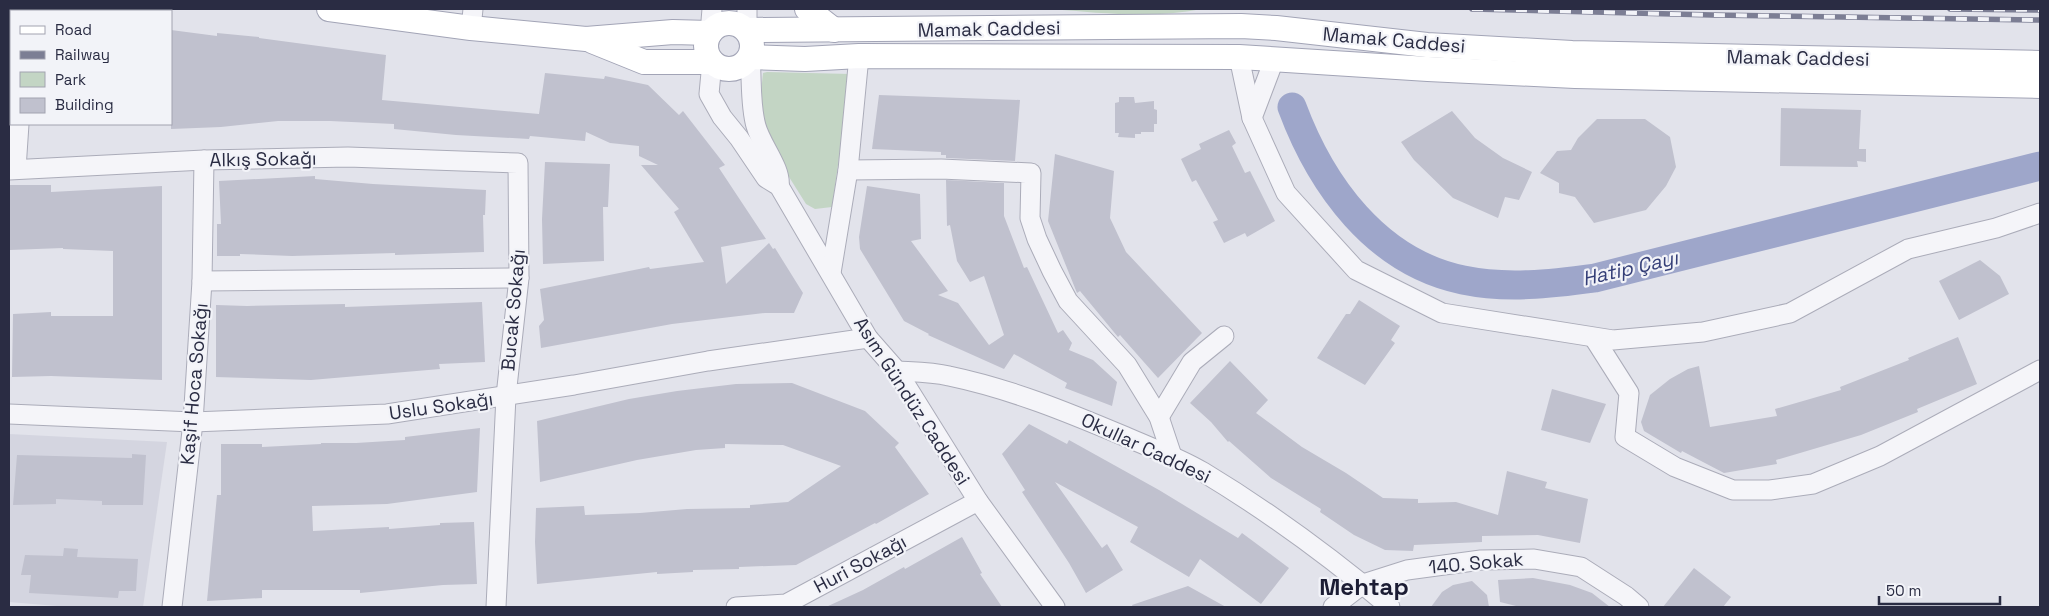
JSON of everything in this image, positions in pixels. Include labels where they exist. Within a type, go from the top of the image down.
[{"type":"main road","points":[[329,9],[472,18],[586,39],[644,62],[712,62]]},
{"type":"main road","points":[[807,9],[834,30]]},
{"type":"main road","points":[[1239,57],[1244,17]]},
{"type":"main road","name":"Mamak Caddesi","points":[[747,20],[834,30],[1244,17],[1277,18],[1427,45],[1572,53],[2040,64]]},
{"type":"main road","points":[[1274,60],[1277,18]]},
{"type":"main road","points":[[747,20],[752,42],[750,57],[745,63],[732,69],[718,66],[712,62],[706,49],[710,33],[721,24],[747,20]]},
{"type":"main road","points":[[586,39],[673,32],[710,33]]},
{"type":"main road","name":"Mamak Caddesi","points":[[750,57],[805,59],[859,56],[1239,57],[1575,76],[2040,86]]},
{"type":"street","points":[[710,33],[712,9]]},
{"type":"street","points":[[831,273],[848,170],[859,56]]},
{"type":"street","name":"Asım Gündüz Caddesi","points":[[750,57],[756,127],[766,151],[777,170],[780,180],[779,186]]},
{"type":"street","points":[[1239,57],[1252,118],[1286,192],[1356,270],[1442,313],[1613,340],[1703,332],[1790,312],[1908,249],[1996,228],[2040,213]]},
{"type":"street","points":[[1252,118],[1274,60]]},
{"type":"street","name":"Asım Gündüz Caddesi","points":[[712,62],[709,94],[722,117],[766,178],[779,186],[868,338],[897,371],[978,502],[1055,607]]},
{"type":"street","points":[[13,170],[19,125]]},
{"type":"street","name":"Alkış Sokağı","points":[[13,170],[204,160],[348,158],[518,162]]},
{"type":"street","name":"Kaşif Hoca Sokağı","points":[[172,607],[193,422],[202,281],[204,160]]},
{"type":"street","name":"Bucak Sokağı","points":[[496,607],[506,396],[519,278],[518,162]]},
{"type":"street","points":[[848,170],[940,168],[1031,173],[1030,218],[1037,239],[1052,271],[1068,301],[1127,366],[1159,417],[1172,456]]},
{"type":"street","points":[[202,281],[519,278]]},
{"type":"street","points":[[1159,417],[1192,362],[1224,336]]},
{"type":"street","name":"Uslu Sokağı","points":[[9,414],[193,422],[387,414],[506,396],[708,361],[868,338]]},
{"type":"street","points":[[1594,338],[1629,393],[1625,438],[1676,467],[1707,488],[1733,490],[1770,490],[1813,484],[1880,456],[2040,370]]},
{"type":"street","name":"Okullar Caddesi","points":[[897,371],[948,376],[1009,391],[1054,406],[1172,456],[1203,472],[1271,518],[1363,584],[1390,607]]},
{"type":"street","name":"Huri Sokağı","points":[[736,607],[786,606],[978,502]]},
{"type":"street","name":"140. Sokak","points":[[1333,607],[1363,584],[1407,570],[1481,560],[1534,559],[1581,566],[1598,573],[1639,607]]},
{"type":"shaded area","points":[[9,434],[167,442],[143,607],[69,607],[9,602]]},
{"type":"green space","points":[[1051,9],[1202,9],[1164,14],[1145,14]]},
{"type":"green space","points":[[763,73],[851,74],[832,207],[815,209],[806,204],[769,145],[759,112]]},
{"type":"building","points":[[172,30],[217,36],[217,33],[259,37],[386,55],[382,100],[539,114],[545,73],[604,79],[605,76],[648,85],[679,115],[683,111],[725,165],[719,168],[766,239],[721,247],[726,284],[769,243],[773,249],[775,248],[803,293],[794,313],[765,313],[672,324],[541,348],[539,326],[544,320],[540,289],[649,267],[650,269],[704,262],[674,212],[679,209],[641,165],[658,165],[639,156],[639,146],[610,143],[586,132],[585,141],[530,136],[529,139],[394,129],[394,124],[330,121],[278,121],[221,127],[171,129]]},
{"type":"building","points":[[879,95],[1020,100],[1015,161],[946,158],[946,155],[941,155],[941,152],[872,149]]},
{"type":"building","points":[[1119,97],[1134,97],[1135,103],[1154,101],[1154,109],[1157,110],[1157,124],[1154,124],[1154,132],[1141,132],[1141,134],[1135,134],[1135,138],[1118,137],[1119,133],[1115,133],[1115,103],[1119,102]]},
{"type":"building","points":[[1781,108],[1861,110],[1859,149],[1866,149],[1866,162],[1857,161],[1858,167],[1780,166]]},
{"type":"building","points":[[1452,111],[1475,138],[1503,158],[1532,172],[1519,200],[1505,197],[1498,218],[1453,198],[1414,160],[1401,142]]},
{"type":"building","points":[[1597,119],[1645,119],[1670,137],[1676,167],[1666,186],[1646,210],[1594,223],[1575,197],[1559,193],[1559,183],[1540,173],[1557,151],[1571,150],[1578,138]]},
{"type":"building","points":[[1229,130],[1236,143],[1232,146],[1245,173],[1250,171],[1275,221],[1247,237],[1245,233],[1224,243],[1213,222],[1218,220],[1196,180],[1192,182],[1181,159],[1201,149],[1199,144]]},
{"type":"building","points":[[1055,154],[1114,171],[1110,218],[1126,252],[1202,333],[1158,378],[1120,335],[1118,337],[1080,291],[1077,293],[1048,221]]},
{"type":"building","points":[[545,162],[610,164],[608,207],[603,207],[604,261],[543,264],[542,219]]},
{"type":"building","points":[[315,176],[315,179],[373,184],[486,190],[485,215],[483,215],[484,252],[395,255],[395,253],[292,256],[240,254],[240,256],[217,256],[217,224],[221,224],[219,181]]},
{"type":"building","points":[[946,180],[1004,183],[1004,216],[1024,268],[1027,267],[1058,333],[1063,330],[1072,343],[1069,350],[1093,360],[1117,382],[1112,406],[1065,388],[1067,383],[1014,354],[1004,369],[928,335],[904,321],[860,249],[859,237],[867,186],[920,194],[921,239],[911,241],[948,291],[938,295],[958,303],[989,345],[1004,335],[984,276],[970,282],[957,261],[950,225],[947,226]]},
{"type":"building","points":[[9,185],[51,185],[51,192],[162,186],[162,380],[51,376],[12,377],[13,314],[51,312],[51,316],[113,316],[113,251],[63,248],[10,250]]},
{"type":"building","points":[[1980,260],[2000,276],[2009,294],[1959,320],[1939,281]]},
{"type":"building","points":[[1359,300],[1400,326],[1391,340],[1395,343],[1365,385],[1317,358],[1346,314],[1350,314]]},
{"type":"building","points":[[482,302],[485,362],[439,364],[440,369],[311,380],[216,377],[216,305],[345,304],[345,307]]},
{"type":"building","points":[[1958,337],[1977,384],[1917,409],[1918,412],[1861,435],[1776,460],[1777,464],[1724,473],[1682,451],[1681,453],[1644,431],[1641,422],[1650,395],[1670,379],[1688,369],[1699,366],[1710,427],[1777,416],[1775,409],[1841,390],[1840,387],[1909,360],[1908,358]]},
{"type":"building","points":[[1230,361],[1268,400],[1256,413],[1302,447],[1383,498],[1418,499],[1418,503],[1456,502],[1498,515],[1507,471],[1547,482],[1545,488],[1588,499],[1580,543],[1538,535],[1482,536],[1482,542],[1414,545],[1413,551],[1385,550],[1354,535],[1320,512],[1321,509],[1271,478],[1228,442],[1211,422],[1190,403]]},
{"type":"building","points":[[792,383],[865,411],[899,443],[895,447],[929,494],[876,524],[796,565],[739,567],[739,569],[693,570],[693,572],[657,574],[657,572],[537,584],[536,508],[584,506],[585,515],[687,509],[750,508],[750,505],[788,502],[841,466],[783,445],[725,444],[725,448],[696,450],[637,460],[540,482],[537,421],[629,399],[677,391],[736,384]]},
{"type":"building","points":[[1552,389],[1606,404],[1590,443],[1541,430]]},
{"type":"building","points":[[1029,424],[1067,444],[1069,440],[1159,490],[1238,538],[1242,533],[1289,568],[1261,604],[1200,559],[1189,577],[1130,542],[1138,527],[1055,482],[1102,548],[1107,544],[1123,570],[1086,593],[1069,563],[1022,492],[1025,490],[1002,454]]},
{"type":"building","points":[[480,428],[477,492],[387,504],[312,506],[313,531],[389,527],[389,529],[440,525],[440,523],[474,522],[477,584],[443,585],[360,593],[360,590],[262,590],[262,598],[207,601],[217,495],[221,495],[221,444],[262,444],[262,447],[405,440],[405,437]]},
{"type":"building","points":[[132,454],[146,455],[143,505],[102,505],[102,501],[56,499],[56,504],[13,505],[17,455],[132,458]]},
{"type":"building","points":[[962,537],[982,573],[980,574],[1002,607],[826,607],[863,590],[904,567],[905,569]]},
{"type":"building","points":[[64,548],[78,549],[77,557],[138,559],[136,591],[119,591],[118,598],[29,593],[31,575],[21,575],[25,555],[63,556]]},
{"type":"building","points":[[1694,568],[1731,597],[1723,607],[1663,607]]},
{"type":"building","points":[[1533,578],[1570,585],[1592,593],[1610,607],[1520,607],[1500,602],[1498,580]]},
{"type":"building","points":[[1472,581],[1487,595],[1489,607],[1431,607],[1442,592],[1453,585]]},
{"type":"building","points":[[1188,586],[1226,607],[1133,607],[1132,605]]},
{"type":"waterway","name":"Hatip Çayı","points":[[1292,107],[1304,136],[1336,191],[1356,216],[1378,238],[1404,256],[1432,271],[1479,283],[1545,284],[1595,278],[2040,166]]},
{"type":"railway","points":[[1472,9],[2040,20]]},
{"type":"railway","points":[[1950,9],[2040,10]]},
{"type":"district","name":"Mehtap","points":[[1364,586]]}]
